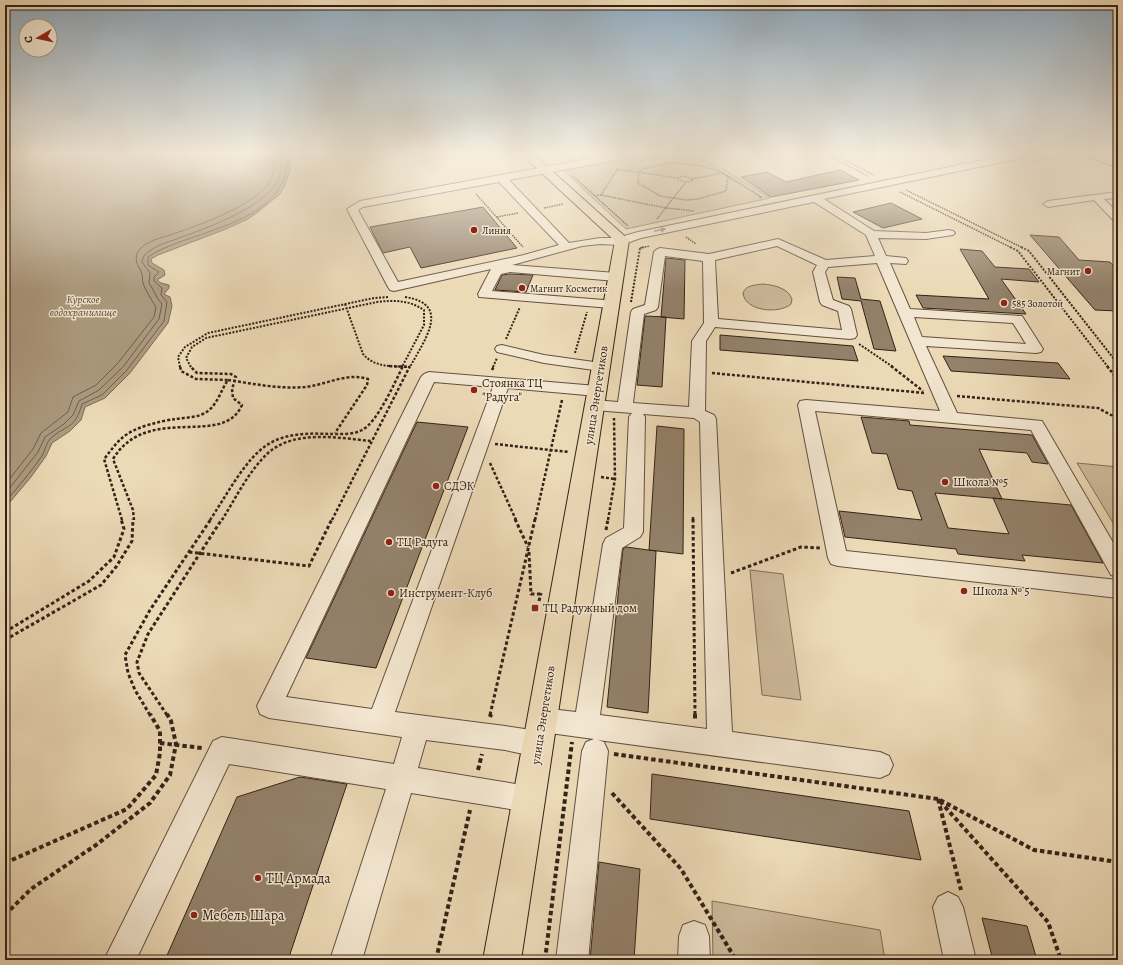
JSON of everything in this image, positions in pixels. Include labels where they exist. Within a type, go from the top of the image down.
[{"type":"main road","points":[[578,199],[625,237]]},
{"type":"main road","name":"улица Энергетиков","points":[[502,960],[597,388],[601,303],[616,277],[625,237]]},
{"type":"street","points":[[388,199],[360,204],[352,209],[394,287],[526,258],[581,243],[638,235],[810,199]]},
{"type":"street","points":[[521,199],[567,247]]},
{"type":"street","points":[[817,199],[864,228],[871,234],[951,418]]},
{"type":"street","points":[[1048,204],[1082,199]]},
{"type":"street","points":[[1098,199],[1118,219]]},
{"type":"street","points":[[871,234],[926,236],[949,233]]},
{"type":"street","points":[[586,726],[613,544],[632,532],[631,412],[638,312],[651,307],[660,252],[709,258],[778,242],[824,264],[882,259],[902,261]]},
{"type":"street","points":[[697,413],[699,342],[711,323],[709,258]]},
{"type":"street","points":[[711,323],[850,335],[844,309],[827,302],[819,272],[824,264]]},
{"type":"street","points":[[601,303],[484,294],[496,271],[510,268],[616,277]]},
{"type":"street","points":[[906,314],[1017,319],[1036,349],[918,341]]},
{"type":"street","points":[[502,349],[544,359],[572,363],[597,388],[631,412],[697,413],[708,420],[720,744]]},
{"type":"street","points":[[597,388],[564,388],[429,378],[268,706],[486,736],[540,732],[586,726],[880,765]]},
{"type":"street","points":[[379,722],[502,383]]},
{"type":"street","points":[[1118,569],[1036,425],[806,405],[838,558],[1118,589]]},
{"type":"street","points":[[346,960],[418,727]]},
{"type":"street","points":[[120,960],[222,750],[528,799]]},
{"type":"street","points":[[572,960],[586,752]]},
{"type":"street","points":[[956,903],[960,960]]},
{"type":"path","points":[[480,199],[525,250]]},
{"type":"path","points":[[597,199],[625,237]]},
{"type":"path","points":[[622,199],[666,208],[694,211],[687,213]]},
{"type":"path","points":[[665,218],[657,219],[673,199]]},
{"type":"path","points":[[919,199],[1018,251],[1118,380]]},
{"type":"path","points":[[921,199],[1029,251],[1118,364]]},
{"type":"path","points":[[334,434],[367,385],[368,379],[362,376],[344,378],[306,388],[280,388],[223,379],[201,380],[188,376],[181,371],[178,357],[185,347],[208,333],[374,298],[395,296]]},
{"type":"path","points":[[189,552],[309,566],[371,441],[430,328],[431,312],[427,305],[420,301],[403,297]]},
{"type":"path","points":[[5,640],[101,585],[116,567],[132,541],[134,528],[133,510],[113,460],[124,442],[139,434],[159,428],[215,426],[240,412],[242,405],[233,398],[231,386],[235,382],[236,377],[231,374],[197,373],[189,365],[186,358],[192,347],[206,338],[376,302],[399,300],[416,303],[424,310],[424,326],[377,415],[363,430],[347,434],[309,434],[284,437],[267,445],[249,462],[150,610],[126,655],[128,673],[135,690],[160,731],[160,753],[156,774],[127,809],[5,863]]},
{"type":"path","points":[[572,363],[601,303]]},
{"type":"path","points":[[345,304],[366,359],[379,365],[410,367]]},
{"type":"path","points":[[698,372],[926,393],[881,358],[845,335]]},
{"type":"path","points":[[5,632],[89,581],[114,556],[124,529],[104,459],[122,437],[143,426],[173,419],[198,416],[208,411],[216,403],[220,392],[228,380]]},
{"type":"path","points":[[436,960],[564,388]]},
{"type":"path","points":[[941,394],[1098,408],[1118,416]]},
{"type":"path","points":[[5,915],[32,889],[96,845],[150,803],[170,775],[176,744],[171,721],[139,673],[138,662],[148,634],[257,465],[269,452],[296,439],[321,437],[371,441]]},
{"type":"path","points":[[480,442],[570,452]]},
{"type":"path","points":[[480,442],[528,548],[531,594],[541,594]]},
{"type":"path","points":[[693,516],[695,726]]},
{"type":"path","points":[[694,587],[801,546]]},
{"type":"path","points":[[160,743],[222,750]]},
{"type":"path","points":[[586,752],[938,799],[1034,850],[1118,862]]},
{"type":"path","points":[[608,788],[681,869],[736,960]]},
{"type":"path","points":[[938,799],[956,903]]},
{"type":"path","points":[[938,799],[1048,922],[1061,960]]},
{"type":"shaded area","points":[[594,199],[765,199],[626,229]]},
{"type":"shaded area","points":[[763,284],[776,286],[787,292],[792,299],[791,304],[786,307],[772,310],[756,307],[750,304],[745,299],[743,293],[744,290],[751,286]]},
{"type":"shaded area","points":[[1077,463],[1118,467],[1118,531]]},
{"type":"shaded area","points":[[750,570],[783,574],[801,700],[762,695]]},
{"type":"shaded area","points":[[712,901],[880,930],[885,960],[713,960]]},
{"type":"water","name":"Курское водохранилище","points":[[5,199],[274,199],[248,219],[151,259],[152,263],[164,270],[165,275],[157,280],[161,283],[169,285],[169,288],[164,294],[170,297],[172,306],[168,323],[130,373],[105,398],[85,407],[81,420],[70,431],[52,443],[46,456],[31,477],[5,508]]},
{"type":"building","points":[[891,203],[922,219],[883,228],[853,212]]},
{"type":"building","points":[[483,207],[517,248],[421,268],[410,247],[383,253],[370,227]]},
{"type":"building","points":[[1030,235],[1059,237],[1079,260],[1110,262],[1118,271],[1118,311],[1095,310]]},
{"type":"building","points":[[960,249],[982,251],[995,267],[1029,269],[1039,282],[1001,279],[1026,314],[923,308],[916,295],[989,299]]},
{"type":"building","points":[[666,258],[685,260],[684,319],[661,317]]},
{"type":"building","points":[[502,275],[533,275],[526,292],[495,290]]},
{"type":"building","points":[[837,277],[855,278],[861,299],[880,301],[896,351],[874,349],[861,301],[842,299]]},
{"type":"building","points":[[645,316],[666,317],[662,387],[637,385]]},
{"type":"building","points":[[720,335],[853,346],[858,361],[720,350]]},
{"type":"building","points":[[943,356],[1058,363],[1070,379],[951,371]]},
{"type":"building","points":[[861,417],[909,421],[910,425],[1032,435],[1048,464],[1032,462],[1027,453],[979,449],[1002,499],[1071,505],[1103,563],[1022,555],[1025,561],[958,554],[956,549],[845,537],[839,511],[922,520],[912,491],[898,489],[887,454],[872,453]],"holes":[[[935,493],[993,498],[1009,534],[948,528]]]},
{"type":"building","name":"ТЦ Радуга","points":[[417,422],[468,427],[376,668],[306,658]]},
{"type":"building","points":[[657,426],[684,429],[683,554],[649,550]]},
{"type":"building","points":[[626,547],[656,551],[648,713],[607,707],[623,549]]},
{"type":"building","points":[[652,774],[909,811],[921,860],[650,819]]},
{"type":"building","name":"ТЦ Армада","points":[[300,777],[347,784],[288,960],[165,960],[237,797]]},
{"type":"building","points":[[599,862],[640,869],[634,960],[590,960]]},
{"type":"building","points":[[982,918],[1027,926],[1037,960],[993,960]]},
{"type":"place","name":"Линия","points":[[474,230]]},
{"type":"place","name":"Магнит","points":[[1088,271]]},
{"type":"place","name":"Магнит Косметик","points":[[522,288]]},
{"type":"place","name":"585 Золотой","points":[[1004,303]]},
{"type":"place","name":"Стоянка ТЦ \"Радуга\"","points":[[474,390]]},
{"type":"place","name":"Школа №5","points":[[945,482]]},
{"type":"place","name":"СДЭК","points":[[436,486]]},
{"type":"place","name":"ТЦ Радуга","points":[[389,542]]},
{"type":"place","name":"Школа № 5","points":[[964,591]]},
{"type":"place","name":"Инструмент-Клуб","points":[[391,593]]},
{"type":"place","name":"ТЦ Радужный дом","points":[[535,608]]},
{"type":"place","name":"ТЦ Армада","points":[[258,878]]},
{"type":"place","name":"Мебель Шара","points":[[194,915]]}]
